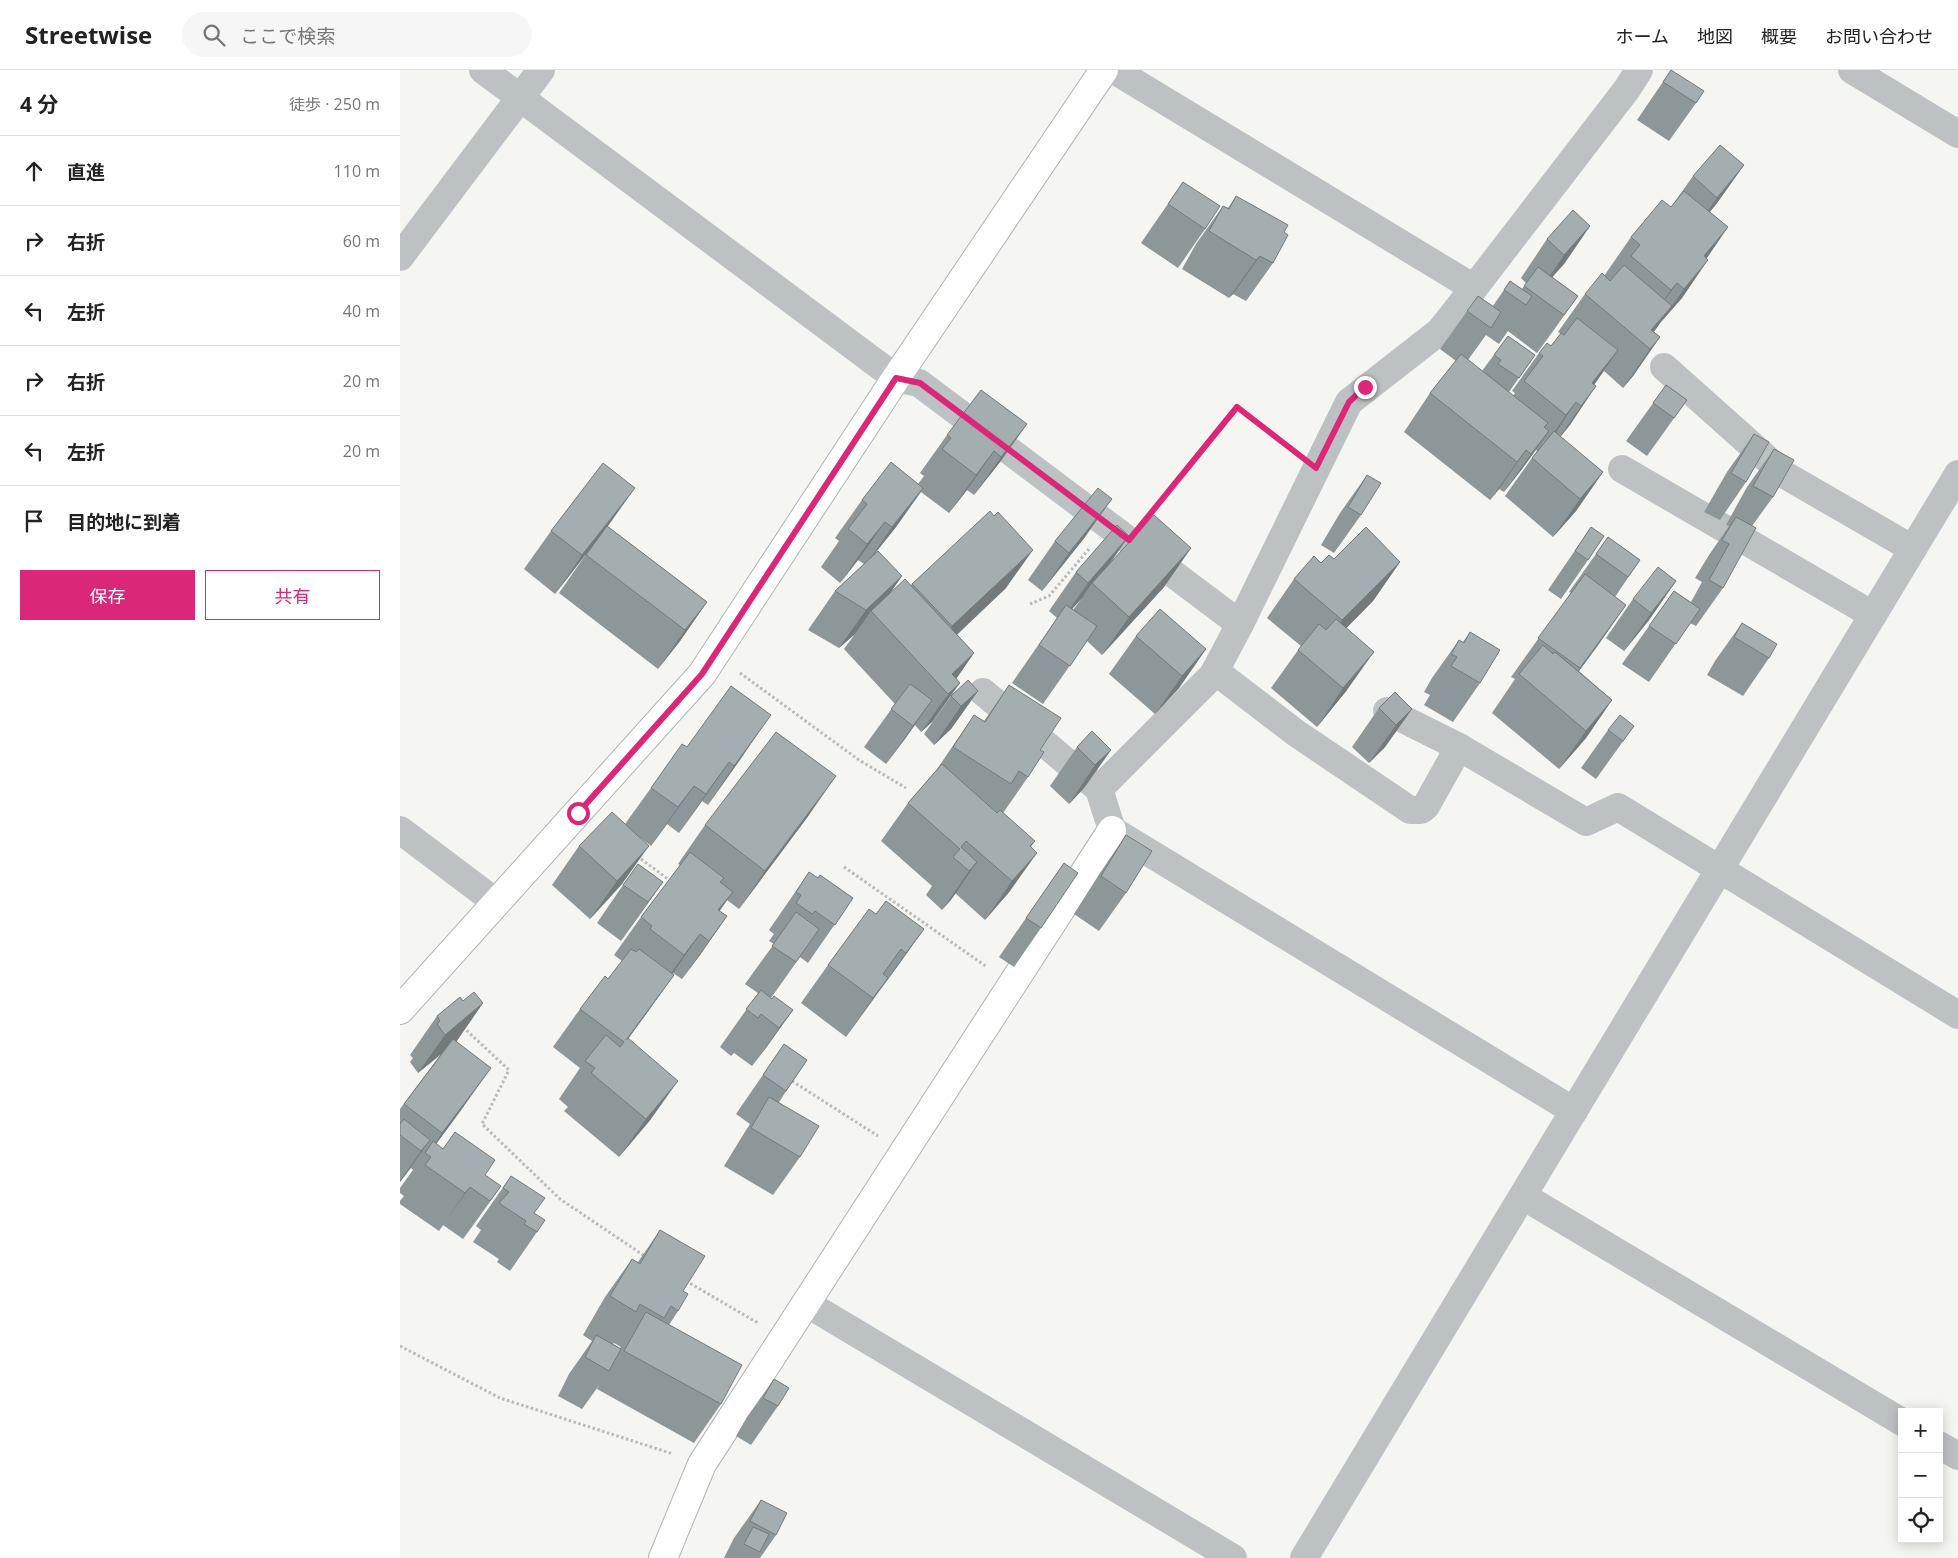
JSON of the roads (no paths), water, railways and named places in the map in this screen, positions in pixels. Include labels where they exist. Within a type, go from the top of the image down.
[{"type":"street","points":[[483,70],[896,378],[920,383],[1240,624]]},
{"type":"street","points":[[400,257],[541,70]]},
{"type":"street","points":[[400,1010],[702,674],[896,378],[1104,70]]},
{"type":"street","points":[[1114,70],[1474,288]]},
{"type":"street","points":[[1099,789],[1215,671],[1349,402],[1440,332],[1627,89],[1639,70]]},
{"type":"street","points":[[1852,70],[1958,134]]},
{"type":"street","points":[[1664,367],[1785,475],[1913,548]]},
{"type":"street","points":[[1622,469],[1873,615]]},
{"type":"street","points":[[1304,1558],[1958,474]]},
{"type":"street","points":[[1215,671],[1296,733],[1410,810],[1421,810],[1426,806],[1459,747]]},
{"type":"street","points":[[983,692],[1099,789],[1112,830],[1574,1111]]},
{"type":"street","points":[[1387,711],[1459,747],[1586,822],[1618,807],[1958,1014]]},
{"type":"street","points":[[400,830],[497,903]]},
{"type":"street","points":[[663,1558],[702,1464],[1112,830]]},
{"type":"street","points":[[1523,1196],[1898,1420]]},
{"type":"street","points":[[806,1303],[1233,1558]]},
{"type":"street","points":[[1943,1447],[1958,1456]]}]
